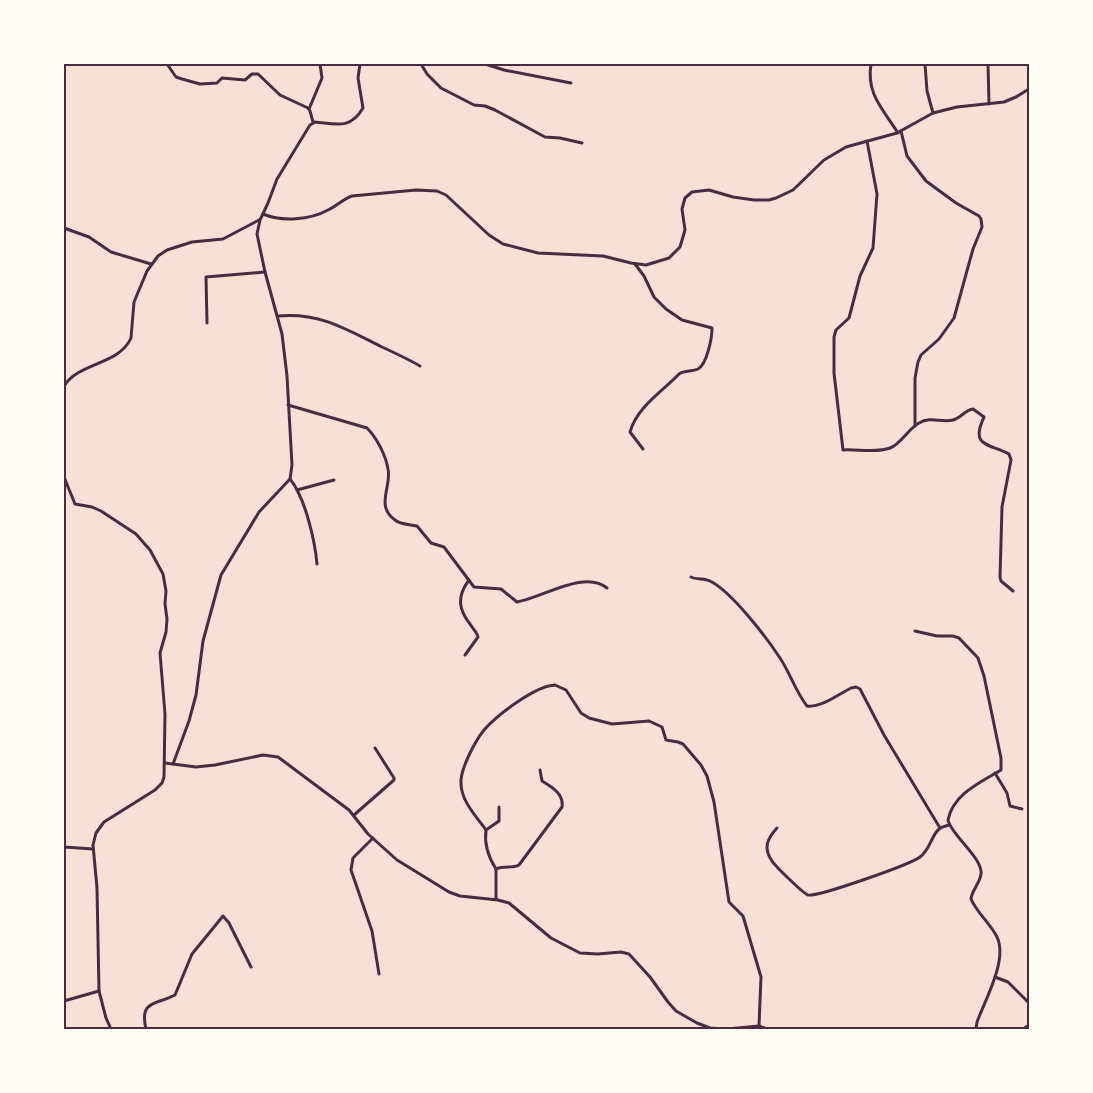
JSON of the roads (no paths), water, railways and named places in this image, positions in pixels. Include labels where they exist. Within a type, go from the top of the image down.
[{"type":"street","points":[[167,64],[176,77],[200,84],[216,83],[222,78],[245,80],[252,74],[258,74],[280,95],[309,109]]},
{"type":"street","points":[[173,764],[189,721],[196,695],[203,641],[221,575],[259,512],[290,479],[292,465],[286,362],[278,316],[264,272],[258,234],[260,220],[277,179],[313,122],[309,109],[322,78],[320,64]]},
{"type":"street","points":[[313,122],[340,126],[350,122],[359,115],[363,108],[358,78],[360,64]]},
{"type":"street","points":[[421,64],[441,88],[474,106],[485,106],[495,110],[545,137],[582,143]]},
{"type":"street","points":[[485,64],[504,70],[571,84]]},
{"type":"street","points":[[872,64],[869,78],[872,89],[880,107],[900,132],[907,156],[926,181],[956,203],[979,216],[982,223],[954,318],[939,339],[921,354],[918,362],[915,378],[915,426]]},
{"type":"street","points":[[924,64],[927,91],[933,113]]},
{"type":"street","points":[[988,64],[989,104]]},
{"type":"street","points":[[263,214],[270,218],[304,218],[320,214],[352,196],[431,190],[446,195],[489,235],[503,244],[538,254],[603,256],[646,265],[660,262],[677,252],[685,230],[682,214],[683,203],[685,198],[692,192],[703,190],[733,198],[754,200],[776,198],[793,190],[834,153],[846,147],[900,132],[933,113],[957,107],[1010,100],[1029,89]]},
{"type":"street","points":[[867,141],[877,194],[873,248],[858,282],[849,318],[836,330],[834,337],[834,373],[843,450],[888,449],[919,423],[930,419],[955,420],[973,409],[984,417],[978,436],[981,442],[1004,452],[1010,456],[1011,460],[1002,508],[1000,577],[1001,581],[1013,591]]},
{"type":"street","points":[[64,386],[76,374],[120,352],[129,342],[134,302],[151,264],[158,256],[167,250],[199,241],[223,240],[260,220]]},
{"type":"street","points":[[64,228],[89,237],[111,252],[151,264]]},
{"type":"street","points":[[634,264],[644,276],[654,298],[666,309],[682,320],[712,328],[710,346],[702,366],[697,370],[680,374],[648,403],[638,416],[630,432],[643,449]]},
{"type":"street","points":[[207,323],[206,277],[264,272]]},
{"type":"street","points":[[278,316],[323,319],[360,335],[420,366]]},
{"type":"street","points":[[288,405],[367,428],[380,448],[389,470],[384,500],[392,518],[402,524],[417,526],[431,543],[444,546],[474,587],[501,589],[517,602],[578,582],[594,581],[607,588]]},
{"type":"street","points":[[64,476],[75,504],[92,507],[136,534],[150,550],[163,574],[166,591],[164,604],[167,619],[166,632],[160,653],[165,714],[164,777],[158,787],[104,822],[96,833],[93,849],[98,888],[99,990],[106,1018],[111,1029]]},
{"type":"street","points":[[290,479],[297,490],[314,539],[317,564]]},
{"type":"street","points":[[297,490],[334,480]]},
{"type":"street","points":[[691,577],[699,580],[709,580],[733,599],[775,651],[807,706],[820,704],[851,688],[856,687],[860,689],[884,734],[940,828]]},
{"type":"street","points":[[465,655],[478,637],[477,632],[467,621],[460,607],[461,593],[469,580]]},
{"type":"street","points":[[915,631],[959,638],[978,658],[984,676],[1001,758],[1001,770],[963,794],[949,817],[949,825],[965,844],[981,869],[981,875],[971,899],[1000,943],[1000,956],[995,977],[976,1029]]},
{"type":"street","points":[[496,899],[496,869],[490,859],[486,830],[464,798],[460,782],[472,752],[484,730],[506,710],[530,694],[555,685],[566,690],[581,713],[589,718],[612,724],[649,721],[662,727],[666,740],[683,744],[701,765],[707,776],[714,802],[729,902],[743,916],[761,977],[759,1026]]},
{"type":"street","points":[[354,815],[394,780],[375,748]]},
{"type":"street","points":[[165,763],[211,766],[263,755],[278,757],[337,800],[397,860],[449,892],[460,896],[496,899],[514,906],[551,938],[575,951],[585,954],[621,952],[629,954],[650,977],[676,1011],[697,1024],[710,1028],[726,1029],[759,1026],[767,1029]]},
{"type":"street","points":[[496,869],[519,865],[562,807],[561,797],[554,788],[542,782],[540,770]]},
{"type":"street","points":[[996,774],[1007,793],[1010,806],[1022,809]]},
{"type":"street","points":[[486,830],[499,821],[499,807]]},
{"type":"street","points":[[777,828],[768,840],[766,849],[768,854],[775,865],[804,893],[810,895],[844,886],[913,861],[923,855],[940,828],[949,825]]},
{"type":"street","points":[[373,838],[354,858],[351,870],[372,931],[379,974]]},
{"type":"street","points":[[64,847],[93,849]]},
{"type":"street","points":[[146,1029],[144,1017],[148,1006],[175,995],[192,954],[223,916],[229,923],[251,967]]},
{"type":"street","points":[[995,977],[1008,982],[1029,1003]]},
{"type":"street","points":[[64,1001],[99,990]]},
{"type":"street","points":[[1023,1029],[1029,1025]]}]
